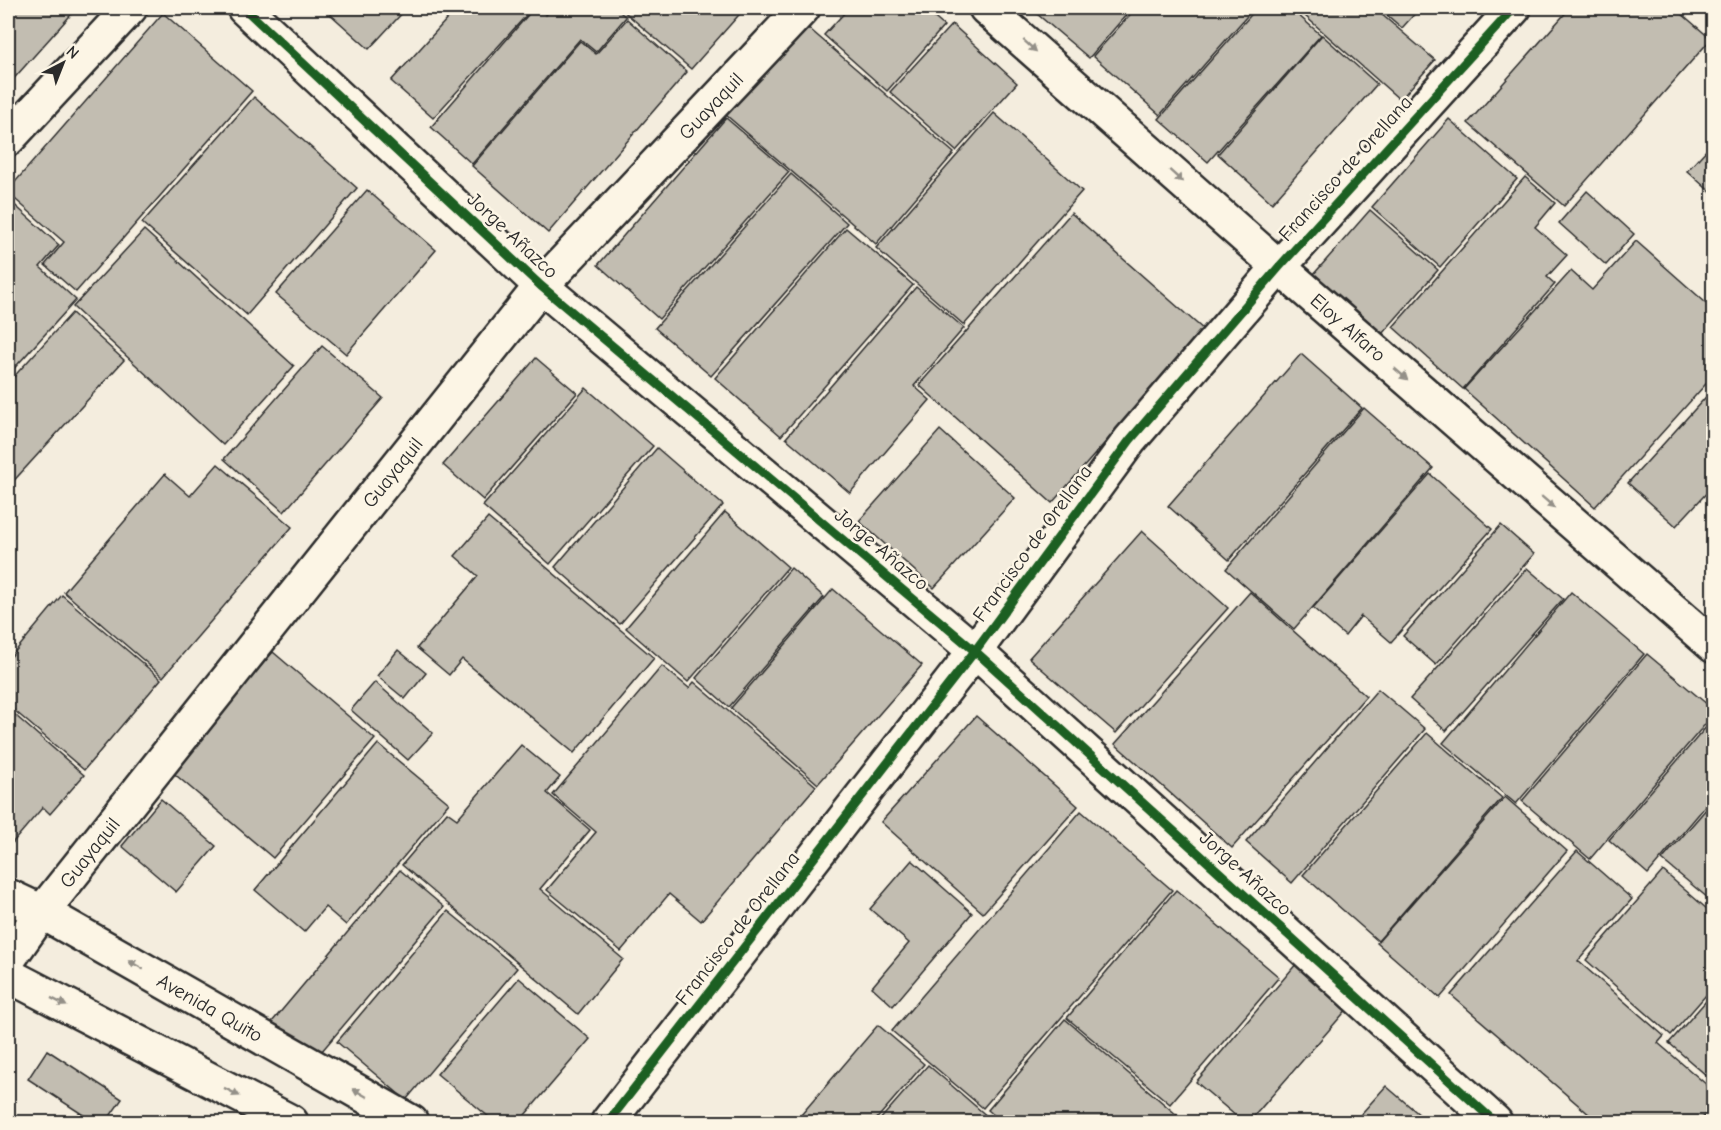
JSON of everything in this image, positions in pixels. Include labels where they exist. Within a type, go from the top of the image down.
[{"type":"main road","points":[[8,139],[130,8]]},
{"type":"main road","name":"Jorge Añazco","points":[[244,8],[542,286],[975,651],[1495,1122]]},
{"type":"main road","name":"Guayaquil","points":[[8,960],[42,912],[542,286],[803,8]]},
{"type":"main road","name":"Eloy Alfaro","points":[[986,8],[1713,646]]},
{"type":"main road","name":"Francisco de Orellana","points":[[608,1122],[975,651],[1130,440],[1279,267],[1514,8]]},
{"type":"main road","name":"Avenida Quito","points":[[8,896],[42,912],[411,1122]]},
{"type":"main road","points":[[8,975],[291,1122]]},
{"type":"building","points":[[8,8],[77,8],[8,85]]},
{"type":"building","points":[[334,8],[407,8],[369,49],[329,13]]},
{"type":"building","points":[[457,8],[533,8],[433,118],[391,81]]},
{"type":"building","points":[[534,8],[538,8],[546,15],[553,8],[615,8],[626,17],[596,52],[580,39],[472,164],[431,127]]},
{"type":"building","points":[[620,8],[745,8],[691,69]]},
{"type":"building","points":[[849,8],[923,8],[944,26],[887,91],[824,35]]},
{"type":"building","points":[[1030,8],[1132,8],[1089,58]]},
{"type":"building","points":[[1136,8],[1254,8],[1160,115],[1093,56]]},
{"type":"building","points":[[1257,8],[1290,8],[1321,35],[1208,162],[1159,119]]},
{"type":"building","points":[[1296,8],[1374,8],[1435,60],[1400,100]]},
{"type":"building","points":[[1379,8],[1420,8],[1402,28]]},
{"type":"building","points":[[1570,8],[1675,8],[1711,39],[1564,206],[1468,123]]},
{"type":"building","points":[[163,13],[252,91],[76,292],[45,265],[64,242],[8,193],[8,190]]},
{"type":"building","points":[[627,19],[687,72],[548,233],[472,166],[580,41],[596,54]]},
{"type":"building","points":[[952,24],[1017,83],[956,151],[890,92]]},
{"type":"building","points":[[805,25],[954,153],[876,244],[726,115]]},
{"type":"building","points":[[1322,35],[1377,84],[1272,203],[1218,154]]},
{"type":"building","points":[[254,97],[357,188],[247,315],[142,223]]},
{"type":"building","points":[[994,113],[1082,191],[964,325],[876,248]]},
{"type":"building","points":[[726,118],[789,172],[659,319],[598,265]]},
{"type":"building","points":[[1449,119],[1517,179],[1440,267],[1372,207]]},
{"type":"building","points":[[1710,146],[1714,149],[1714,195],[1687,171]]},
{"type":"building","points":[[791,174],[847,223],[711,376],[655,328]]},
{"type":"building","points":[[1525,177],[1555,203],[1535,227],[1567,255],[1547,277],[1555,284],[1463,389],[1393,327]]},
{"type":"building","points":[[367,190],[436,250],[346,354],[276,294]]},
{"type":"building","points":[[1587,191],[1634,234],[1606,265],[1559,223]]},
{"type":"building","points":[[8,199],[59,245],[40,267],[76,300],[8,375]]},
{"type":"building","points":[[1370,210],[1438,270],[1382,334],[1313,275]]},
{"type":"building","points":[[1071,213],[1204,330],[1052,503],[919,385]]},
{"type":"building","points":[[846,228],[913,285],[781,436],[715,378]]},
{"type":"building","points":[[144,230],[294,366],[223,445],[73,307]]},
{"type":"building","points":[[1636,241],[1714,310],[1714,375],[1595,507],[1464,389],[1571,271],[1592,290]]},
{"type":"building","points":[[916,287],[964,328],[914,386],[930,400],[850,493],[786,438]]},
{"type":"building","points":[[72,313],[124,360],[8,487],[8,383]]},
{"type":"building","points":[[322,346],[383,398],[284,512],[224,459]]},
{"type":"building","points":[[1301,354],[1362,408],[1229,560],[1168,506]]},
{"type":"building","points":[[536,358],[577,393],[483,500],[443,465]]},
{"type":"building","points":[[586,388],[653,446],[550,564],[483,506]]},
{"type":"building","points":[[1714,388],[1714,485],[1676,526],[1628,483]]},
{"type":"building","points":[[1364,408],[1433,468],[1294,629],[1226,569]]},
{"type":"building","points":[[940,430],[1015,498],[934,588],[859,521]]},
{"type":"building","points":[[657,448],[723,505],[620,624],[555,567]]},
{"type":"building","points":[[218,464],[292,527],[163,677],[64,592],[165,474],[190,496]]},
{"type":"building","points":[[1430,474],[1492,529],[1391,642],[1361,616],[1345,636],[1313,608]]},
{"type":"building","points":[[725,512],[788,567],[688,682],[626,628]]},
{"type":"building","points":[[488,518],[654,658],[574,753],[462,659],[449,675],[417,648],[478,576],[455,556]]},
{"type":"building","points":[[1501,525],[1534,554],[1436,665],[1403,636]]},
{"type":"building","points":[[1142,531],[1228,608],[1116,733],[1029,658]]},
{"type":"building","points":[[791,568],[824,597],[729,707],[696,678]]},
{"type":"building","points":[[1527,568],[1563,599],[1446,731],[1410,699]]},
{"type":"building","points":[[833,589],[922,665],[818,784],[731,708]]},
{"type":"building","points":[[1250,592],[1366,696],[1232,848],[1115,744]]},
{"type":"building","points":[[1571,592],[1644,654],[1516,804],[1443,743]]},
{"type":"building","points":[[62,595],[161,679],[84,770],[8,705],[8,660]]},
{"type":"building","points":[[398,650],[426,673],[405,699],[377,676]]},
{"type":"building","points":[[273,652],[375,739],[273,858],[171,771]]},
{"type":"building","points":[[1647,654],[1714,710],[1714,714],[1590,859],[1522,801]]},
{"type":"building","points":[[662,666],[689,688],[694,682],[816,786],[701,921],[669,894],[621,951],[547,890],[596,832],[553,795]]},
{"type":"building","points":[[375,682],[433,733],[408,760],[351,710]]},
{"type":"building","points":[[1378,689],[1425,729],[1292,883],[1246,842]]},
{"type":"building","points":[[8,709],[84,775],[50,814],[43,807],[8,848]]},
{"type":"building","points":[[976,716],[1078,806],[983,913],[881,822]]},
{"type":"building","points":[[1714,718],[1714,796],[1648,874],[1609,840]]},
{"type":"building","points":[[1427,733],[1502,798],[1378,941],[1303,875]]},
{"type":"building","points":[[378,744],[449,803],[346,925],[325,907],[304,932],[255,890]]},
{"type":"building","points":[[521,745],[560,777],[547,793],[590,830],[540,889],[623,959],[578,1014],[402,865],[447,812],[457,819]]},
{"type":"building","points":[[1505,797],[1567,851],[1440,998],[1377,943]]},
{"type":"building","points":[[161,799],[216,846],[176,892],[122,846]]},
{"type":"building","points":[[1714,800],[1714,891],[1708,898],[1662,860]]},
{"type":"building","points":[[1081,811],[1172,890],[983,1108],[892,1031]]},
{"type":"building","points":[[1577,851],[1632,899],[1578,961],[1664,1036],[1658,1043],[1714,1091],[1714,1105],[1699,1122],[1598,1122],[1451,995]]},
{"type":"building","points":[[912,860],[972,913],[893,1006],[872,987],[909,943],[870,909]]},
{"type":"building","points":[[400,870],[444,907],[316,1058],[272,1022]]},
{"type":"building","points":[[1663,871],[1714,915],[1714,986],[1671,1035],[1586,960]]},
{"type":"building","points":[[1176,890],[1279,977],[1170,1104],[1067,1018]]},
{"type":"building","points":[[448,911],[517,968],[406,1100],[337,1042]]},
{"type":"building","points":[[1297,963],[1349,1007],[1249,1122],[1243,1122],[1196,1082]]},
{"type":"building","points":[[519,978],[590,1039],[519,1122],[495,1122],[437,1074]]},
{"type":"building","points":[[1714,992],[1714,1082],[1669,1043]]},
{"type":"building","points":[[1065,1019],[1185,1122],[1002,1122],[988,1110]]},
{"type":"building","points":[[878,1025],[924,1064],[874,1122],[795,1122]]},
{"type":"building","points":[[47,1050],[122,1099],[106,1122],[94,1122],[28,1079]]},
{"type":"building","points":[[928,1065],[989,1118],[985,1122],[878,1122]]},
{"type":"building","points":[[1386,1086],[1428,1122],[1354,1122]]},
{"type":"cycle path","points":[[244,8],[541,286],[975,651],[1495,1122]]},
{"type":"cycle path","points":[[608,1122],[975,651],[1130,440],[1279,267],[1514,8]]}]
